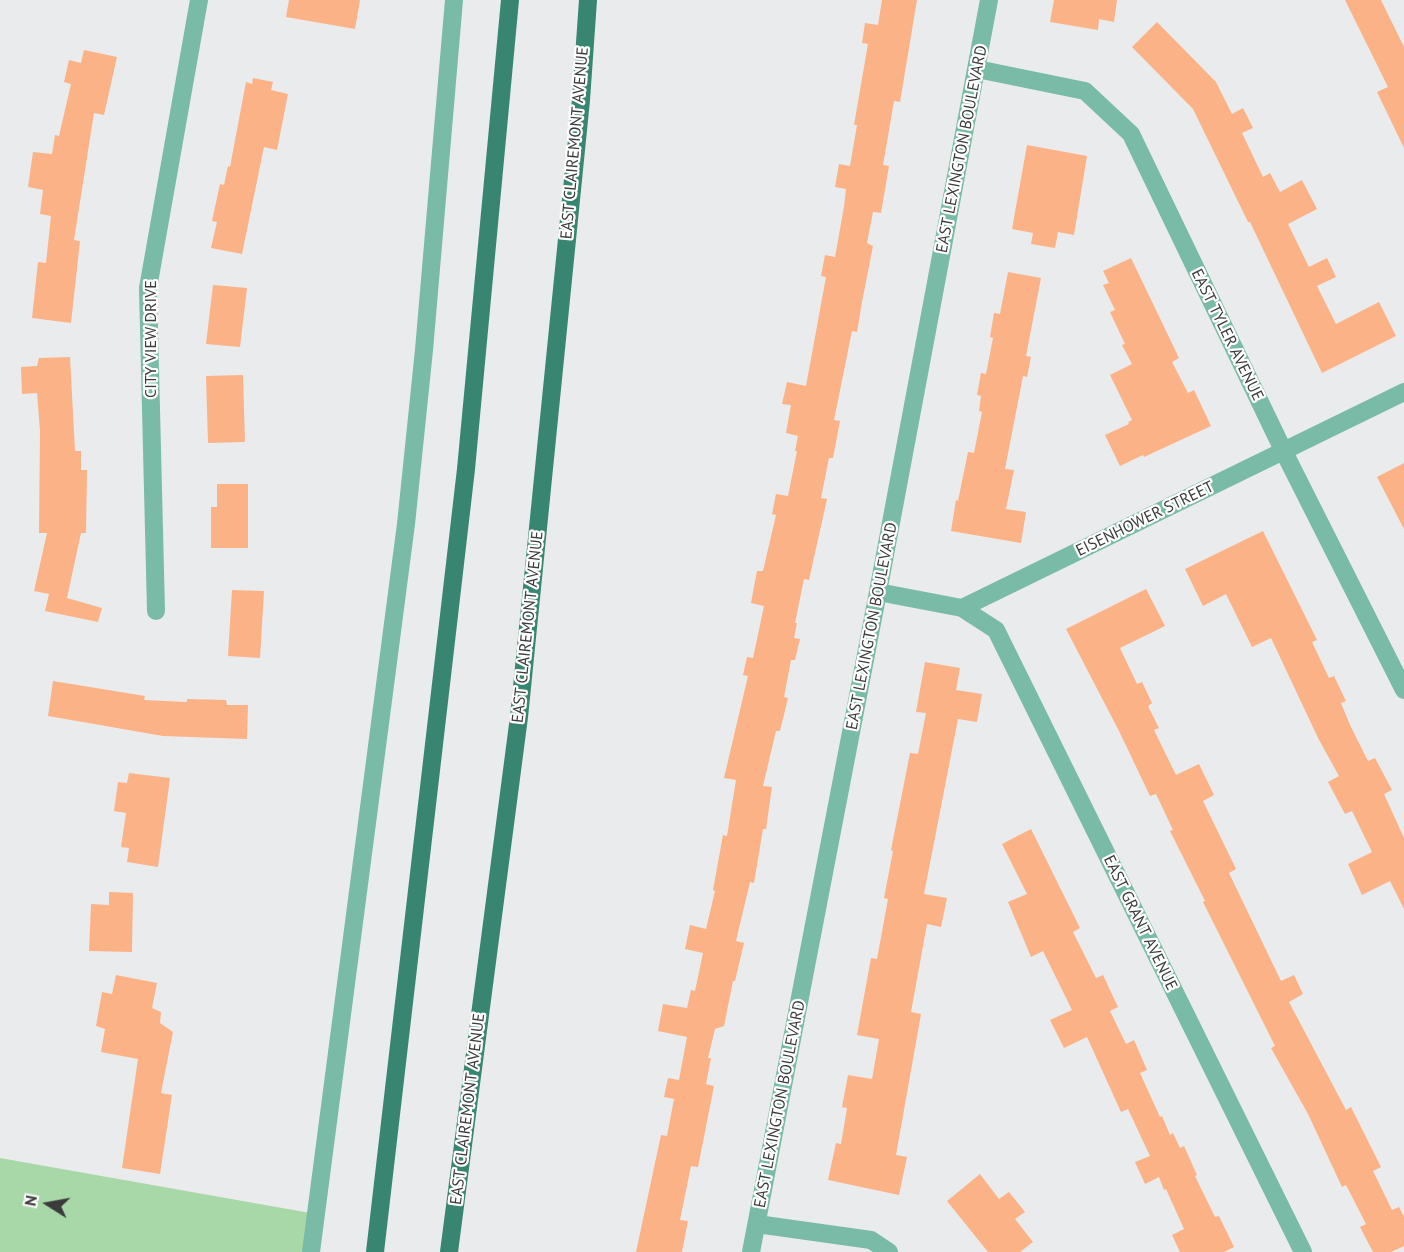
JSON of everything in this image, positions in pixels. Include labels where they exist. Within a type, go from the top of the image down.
[{"type":"main road","points":[[375,1252],[466,470],[510,0]]},
{"type":"main road","name":"EAST CLAIREMONT AVENUE","points":[[449,1252],[519,717],[581,100],[588,0]]},
{"type":"street","name":"CITY VIEW DRIVE","points":[[156,611],[148,288],[199,0]]},
{"type":"street","points":[[311,1252],[406,524],[425,338],[454,0]]},
{"type":"street","name":"EAST LEXINGTON BOULEVARD","points":[[751,1252],[989,0]]},
{"type":"street","name":"EAST TYLER AVENUE","points":[[976,69],[1085,91],[1131,134],[1284,452],[1404,690]]},
{"type":"street","name":"EISENHOWER STREET","points":[[962,608],[1404,392]]},
{"type":"street","points":[[878,592],[962,608]]},
{"type":"street","name":"EAST GRANT AVENUE","points":[[962,608],[996,630],[1303,1252]]},
{"type":"street","points":[[757,1224],[871,1240],[889,1252]]},
{"type":"green space","points":[[0,1158],[316,1214],[311,1252],[0,1252]]},
{"type":"building","points":[[289,0],[360,0],[355,29],[286,17]]},
{"type":"building","points":[[882,0],[917,0],[900,102],[894,101],[883,165],[889,166],[881,213],[873,212],[867,243],[873,246],[857,332],[852,331],[834,420],[840,421],[833,458],[829,458],[821,498],[827,499],[809,580],[804,579],[795,623],[797,623],[794,638],[800,639],[795,660],[791,660],[784,697],[788,698],[780,731],[776,731],[763,786],[772,787],[766,829],[763,829],[754,883],[750,882],[736,941],[744,943],[724,1026],[715,1029],[708,1058],[711,1058],[706,1084],[714,1086],[698,1167],[691,1166],[680,1220],[688,1221],[682,1252],[636,1252],[661,1135],[667,1136],[674,1099],[664,1097],[668,1078],[679,1080],[687,1037],[658,1031],[663,1004],[687,1008],[691,990],[695,991],[703,953],[685,949],[690,925],[706,929],[715,891],[713,890],[723,835],[727,836],[736,780],[724,778],[748,676],[743,675],[747,657],[753,658],[764,606],[751,603],[757,571],[763,571],[776,515],[772,514],[776,494],[788,496],[797,451],[795,451],[798,436],[786,433],[791,405],[782,404],[787,382],[806,386],[826,277],[821,276],[825,255],[835,257],[844,207],[846,189],[835,187],[839,164],[850,166],[857,125],[854,125],[868,44],[862,43],[865,23],[878,25]]},
{"type":"building","points":[[1054,0],[1117,0],[1114,22],[1099,19],[1098,30],[1050,22]]},
{"type":"building","points":[[1345,0],[1381,0],[1404,47],[1404,148],[1377,92],[1388,87]]},
{"type":"building","points":[[1157,22],[1216,82],[1232,114],[1243,108],[1253,128],[1242,133],[1263,177],[1270,173],[1280,192],[1302,180],[1317,209],[1288,224],[1309,267],[1327,258],[1336,277],[1317,286],[1336,324],[1379,302],[1396,336],[1322,373],[1193,109],[1132,47]]},
{"type":"building","points":[[84,50],[117,57],[104,115],[94,113],[74,240],[80,241],[71,323],[32,318],[38,262],[46,263],[51,216],[40,214],[43,190],[28,187],[33,152],[52,154],[55,135],[59,136],[71,84],[64,82],[69,60],[81,63]]},
{"type":"building","points":[[253,78],[273,82],[271,90],[288,94],[277,150],[264,147],[242,254],[211,248],[217,222],[212,221],[220,184],[224,185],[228,166],[230,167],[246,82],[252,84]]},
{"type":"building","points":[[1027,145],[1087,156],[1074,235],[1058,232],[1055,248],[1031,244],[1033,233],[1012,229]]},
{"type":"building","points":[[1131,258],[1179,358],[1172,362],[1188,393],[1194,390],[1211,426],[1120,466],[1105,435],[1129,424],[1128,422],[1132,420],[1110,375],[1132,364],[1122,345],[1125,344],[1110,312],[1115,310],[1103,285],[1109,283],[1103,271]]},
{"type":"building","points":[[1008,272],[1041,278],[1026,356],[1031,357],[1027,377],[1023,376],[1005,469],[1014,470],[1006,509],[1026,512],[1021,543],[951,531],[968,452],[974,453],[982,412],[979,411],[981,396],[977,395],[981,373],[986,374],[993,338],[990,337],[994,313],[1000,314]]},
{"type":"building","points":[[213,285],[247,288],[240,347],[206,344]]},
{"type":"building","points":[[70,357],[75,451],[81,451],[81,470],[87,470],[86,533],[81,533],[67,598],[102,608],[98,622],[45,611],[49,594],[34,591],[47,533],[39,533],[40,431],[37,393],[22,394],[21,367],[37,366],[39,358]]},
{"type":"building","points":[[243,375],[245,442],[208,443],[206,376]]},
{"type":"building","points":[[1404,463],[1404,529],[1377,477]]},
{"type":"building","points":[[217,484],[248,484],[248,548],[211,548],[211,507],[217,507]]},
{"type":"building","points":[[1263,531],[1317,640],[1312,642],[1329,678],[1334,676],[1346,701],[1341,703],[1350,725],[1368,761],[1375,758],[1392,790],[1384,794],[1404,838],[1404,909],[1390,881],[1362,895],[1348,864],[1372,852],[1352,811],[1345,814],[1328,782],[1339,776],[1319,740],[1271,638],[1252,647],[1226,594],[1203,606],[1185,569]]},
{"type":"building","points":[[1146,589],[1165,626],[1120,648],[1137,684],[1142,682],[1152,703],[1148,706],[1159,728],[1154,730],[1176,775],[1199,764],[1214,795],[1203,801],[1236,869],[1229,873],[1281,981],[1294,975],[1303,994],[1289,1002],[1346,1110],[1351,1107],[1381,1167],[1373,1171],[1392,1210],[1399,1207],[1404,1217],[1404,1246],[1391,1252],[1373,1252],[1360,1227],[1366,1224],[1346,1185],[1342,1187],[1308,1114],[1271,1048],[1275,1046],[1203,902],[1205,901],[1170,831],[1173,830],[1156,794],[1150,796],[1066,629]]},
{"type":"building","points":[[232,590],[264,591],[260,658],[228,656]]},
{"type":"building","points":[[925,662],[960,668],[956,690],[982,694],[977,722],[958,719],[924,894],[947,898],[941,927],[927,924],[911,1012],[921,1014],[896,1155],[907,1157],[899,1195],[828,1180],[836,1143],[841,1144],[847,1108],[842,1107],[848,1075],[872,1079],[879,1039],[857,1035],[871,958],[877,959],[888,899],[884,898],[893,851],[891,850],[910,753],[918,754],[926,713],[916,712]]},
{"type":"building","points":[[53,681],[145,696],[144,700],[187,702],[187,699],[226,700],[227,705],[248,705],[247,739],[163,736],[48,716]]},
{"type":"building","points":[[129,773],[170,778],[158,867],[127,862],[129,848],[121,847],[126,813],[114,811],[118,782],[127,783]]},
{"type":"building","points":[[1031,829],[1080,928],[1073,932],[1096,978],[1103,975],[1118,1007],[1110,1011],[1126,1044],[1134,1040],[1147,1070],[1140,1073],[1160,1117],[1162,1116],[1170,1135],[1173,1133],[1180,1148],[1184,1146],[1197,1175],[1195,1176],[1215,1217],[1219,1216],[1234,1247],[1224,1252],[1180,1252],[1172,1235],[1184,1229],[1159,1177],[1145,1184],[1135,1162],[1150,1156],[1128,1109],[1121,1112],[1087,1037],[1064,1048],[1050,1020],[1072,1010],[1043,951],[1031,957],[1008,902],[1027,894],[1002,844]]},
{"type":"building","points":[[109,892],[133,893],[132,952],[89,951],[91,904],[109,905]]},
{"type":"building","points":[[116,975],[157,983],[152,1008],[161,1012],[160,1023],[173,1032],[161,1093],[172,1095],[160,1174],[122,1168],[138,1059],[101,1052],[105,1029],[96,1026],[102,992],[112,994]]},
{"type":"building","points":[[980,1174],[999,1199],[1009,1192],[1025,1212],[1015,1219],[1033,1242],[1020,1252],[988,1252],[947,1201]]}]
